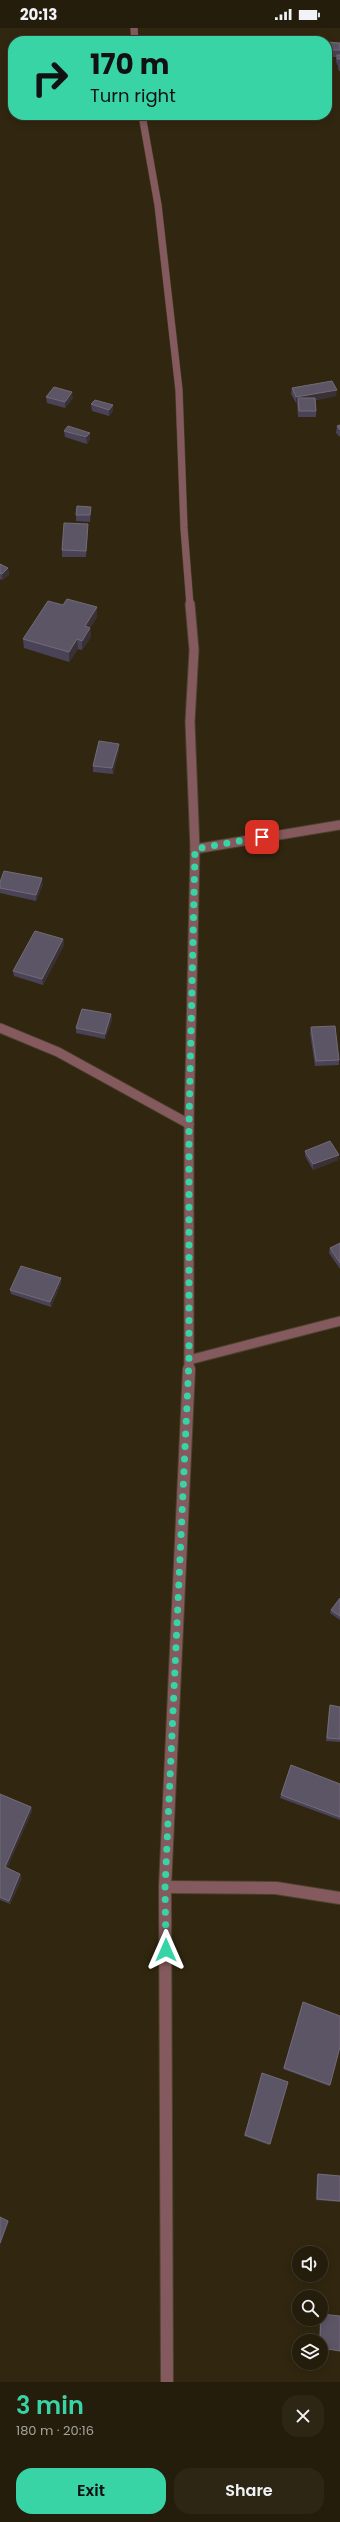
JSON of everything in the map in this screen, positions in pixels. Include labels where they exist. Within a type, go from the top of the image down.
[{"type":"street","points":[[143,120],[158,205],[179,390],[184,528],[194,650],[190,722],[195,849],[189,1124],[189,1360],[165,1888],[167,2382]]},
{"type":"street","points":[[195,849],[340,825]]},
{"type":"street","points":[[0,1028],[58,1052],[189,1124]]},
{"type":"street","points":[[189,1360],[340,1321]]},
{"type":"street","points":[[165,1888],[276,1888],[340,1898]]},
{"type":"building","points":[[332,42],[340,43],[340,50],[332,50]]},
{"type":"building","points":[[337,55],[340,55],[340,59],[337,59]]},
{"type":"building","points":[[332,381],[337,390],[296,397],[292,388]]},
{"type":"building","points":[[54,387],[72,392],[65,402],[46,397]]},
{"type":"building","points":[[298,398],[315,398],[316,411],[299,411]]},
{"type":"building","points":[[95,400],[113,405],[109,410],[91,404]]},
{"type":"building","points":[[68,426],[90,433],[86,437],[64,431]]},
{"type":"building","points":[[77,506],[91,507],[90,515],[76,515]]},
{"type":"building","points":[[64,523],[88,524],[86,551],[62,550]]},
{"type":"building","points":[[0,564],[8,568],[2,574],[0,573]]},
{"type":"building","points":[[67,599],[97,607],[85,626],[90,628],[82,641],[77,639],[69,652],[23,639],[48,601],[63,605]]},
{"type":"building","points":[[99,741],[119,744],[112,768],[93,766]]},
{"type":"building","points":[[4,871],[42,878],[36,895],[0,888],[0,882]]},
{"type":"building","points":[[35,931],[63,939],[42,979],[13,971]]},
{"type":"building","points":[[82,1009],[111,1014],[105,1034],[76,1028]]},
{"type":"building","points":[[335,1026],[339,1060],[316,1061],[311,1027]]},
{"type":"building","points":[[330,1141],[339,1155],[313,1164],[305,1151]]},
{"type":"building","points":[[340,1243],[340,1263],[330,1248]]},
{"type":"building","points":[[21,1266],[61,1278],[50,1302],[10,1290]]},
{"type":"building","points":[[340,1598],[340,1616],[331,1610]]},
{"type":"building","points":[[330,1705],[340,1707],[340,1739],[327,1738]]},
{"type":"building","points":[[291,1765],[340,1784],[340,1817],[281,1795]]},
{"type":"building","points":[[0,1794],[31,1807],[5,1867],[20,1874],[9,1901],[0,1897]]},
{"type":"building","points":[[303,2002],[340,2016],[340,2047],[330,2085],[284,2068]]},
{"type":"building","points":[[262,2073],[288,2082],[270,2144],[245,2135]]},
{"type":"building","points":[[318,2174],[340,2176],[340,2201],[317,2199]]},
{"type":"building","points":[[0,2217],[8,2221],[0,2243]]},
{"type":"building","points":[[328,2315],[340,2316],[340,2351],[328,2349],[328,2334],[320,2334],[321,2326],[328,2326]]},
{"type":"route","points":[[166,1950],[165,1888],[189,1360],[189,1124],[195,849],[262,837]]}]
